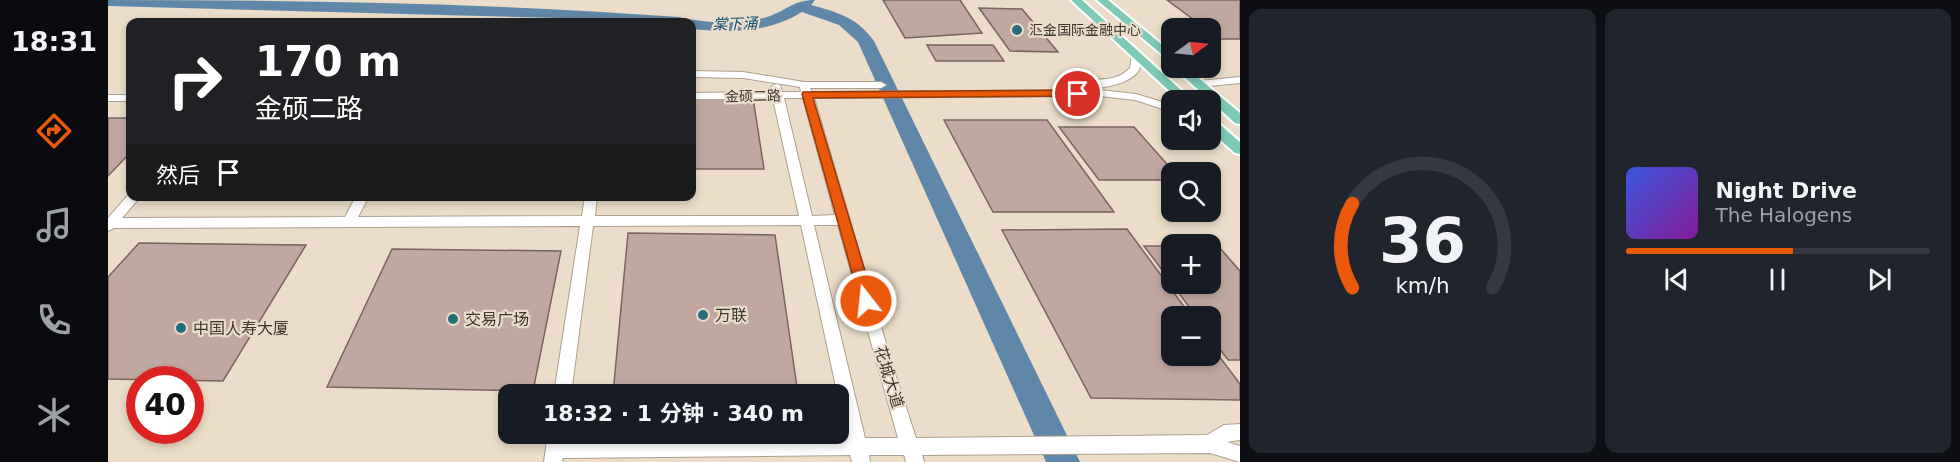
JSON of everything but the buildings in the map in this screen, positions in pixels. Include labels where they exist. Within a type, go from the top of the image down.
[{"type":"main road","points":[[1076,0],[1175,90]]},
{"type":"main road","points":[[1101,0],[1161,51]]},
{"type":"main road","points":[[1099,21],[1108,17],[1126,21]]},
{"type":"main road","points":[[1192,78],[1240,120]]},
{"type":"main road","points":[[1221,134],[1240,150]]},
{"type":"street","name":"金硕二路","points":[[696,96],[778,95],[806,90],[1105,84],[1116,82],[1130,75],[1135,69],[1137,56]]},
{"type":"street","name":"金硕二路","points":[[696,74],[743,75],[774,79],[806,90]]},
{"type":"street","points":[[774,79],[859,454]]},
{"type":"street","points":[[1199,84],[1240,80]]},
{"type":"street","name":"金硕二路","points":[[902,89],[1110,94],[1136,98],[1161,106]]},
{"type":"street","points":[[108,90],[126,90]]},
{"type":"street","name":"花城大道","points":[[806,90],[913,454]]},
{"type":"street","points":[[108,98],[126,98]]},
{"type":"street","points":[[109,224],[130,201]]},
{"type":"street","points":[[349,222],[360,201]]},
{"type":"street","points":[[564,384],[590,201]]},
{"type":"street","points":[[109,224],[844,219]]},
{"type":"street","points":[[1210,444],[1224,433],[1240,432]]},
{"type":"street","points":[[555,448],[913,454],[1032,445],[1210,444],[1240,454]]},
{"type":"waterway","name":"棠下涌","points":[[696,24],[738,26],[768,22],[795,10],[808,0]]},
{"type":"waterway","name":"棠下涌","points":[[108,1],[559,13],[626,18]]},
{"type":"waterway","points":[[799,7],[845,22],[860,33],[866,41],[1063,462]]},
{"type":"place","name":"汇金国际金融中心","points":[[1017,30]]},
{"type":"place","name":"万联","points":[[703,315]]},
{"type":"place","name":"交易广场","points":[[453,319]]},
{"type":"place","name":"中国人寿大厦","points":[[181,328]]},
{"type":"route","points":[[866,301],[807,94],[1078,94]]}]
